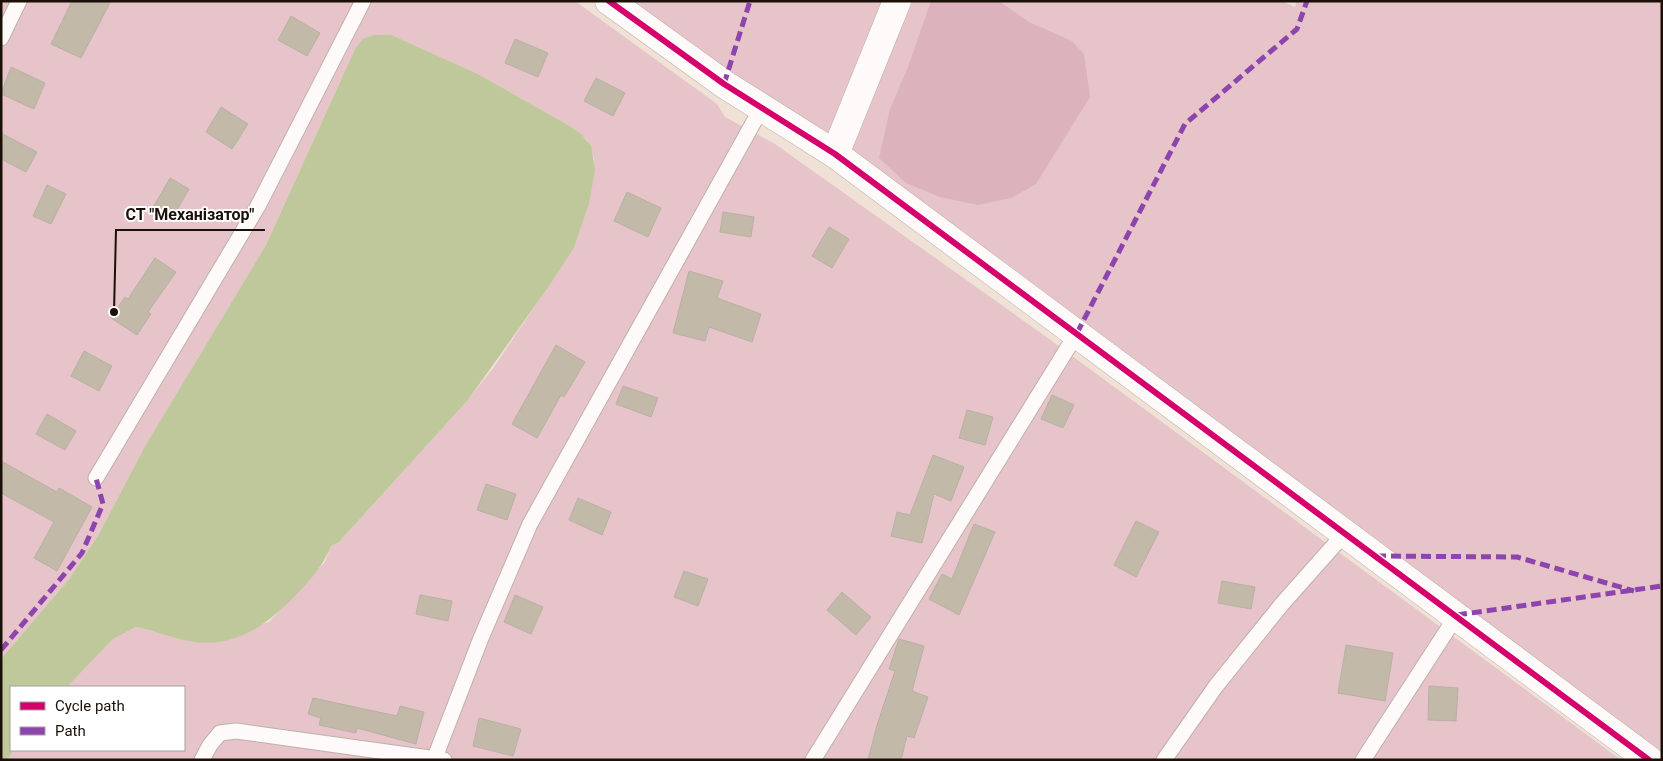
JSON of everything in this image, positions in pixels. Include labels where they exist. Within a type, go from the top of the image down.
[{"type":"street","points":[[609,1],[673,49],[762,109],[835,154],[1458,615],[1649,760]]},
{"type":"street","points":[[835,154],[897,1]]},
{"type":"lane","points":[[1,38],[20,1]]},
{"type":"lane","points":[[96,478],[258,206],[363,1]]},
{"type":"lane","points":[[202,760],[210,744],[220,733],[236,731],[437,759],[481,638],[530,524],[762,109]]},
{"type":"lane","points":[[813,760],[1077,333]]},
{"type":"lane","points":[[1164,760],[1216,686],[1282,604],[1345,532]]},
{"type":"lane","points":[[1363,760],[1458,615]]},
{"type":"shaded area","points":[[1,1],[575,1],[717,104],[725,117],[775,144],[1045,336],[1621,760],[7,760],[13,751],[185,751],[185,686],[68,686],[113,639],[136,627],[196,642],[269,622],[325,562],[331,546],[339,542],[468,400],[494,367],[574,248],[589,204],[594,159],[587,140],[570,126],[478,74],[390,35],[374,35],[355,49],[266,245],[145,446],[99,534],[70,578],[1,659]]},
{"type":"shaded area","points":[[609,1],[1282,1],[1295,7],[1297,1],[1662,1],[1662,760]]},
{"type":"shaded area","points":[[931,1],[999,1],[1029,22],[1072,41],[1084,54],[1090,97],[1036,184],[1011,198],[978,205],[940,197],[906,183],[879,158],[890,109],[908,67]]},
{"type":"shaded area","points":[[374,35],[391,35],[478,74],[570,126],[582,135],[591,146],[595,170],[589,204],[574,248],[468,400],[339,542],[331,546],[324,561],[314,575],[280,610],[259,627],[247,633],[236,638],[209,643],[180,639],[136,627],[113,639],[68,686],[10,686],[10,751],[13,751],[7,760],[1,760],[1,659],[70,578],[99,534],[145,446],[266,245],[355,49],[363,39]]},
{"type":"building","points":[[72,1],[111,1],[81,58],[51,44]]},
{"type":"building","points":[[291,16],[320,33],[307,56],[278,40]]},
{"type":"building","points":[[515,39],[548,53],[538,77],[505,63]]},
{"type":"building","points":[[11,67],[45,83],[34,109],[1,94]]},
{"type":"building","points":[[596,78],[625,93],[613,116],[584,101]]},
{"type":"building","points":[[221,107],[248,124],[232,149],[206,132]]},
{"type":"building","points":[[1,133],[37,152],[26,172],[1,159]]},
{"type":"building","points":[[170,178],[189,189],[173,217],[154,206]]},
{"type":"building","points":[[47,185],[66,194],[51,224],[33,216]]},
{"type":"building","points":[[627,192],[661,208],[648,237],[614,221]]},
{"type":"building","points":[[723,212],[754,217],[751,237],[720,232]]},
{"type":"building","points":[[829,227],[849,239],[832,268],[812,256]]},
{"type":"building","points":[[155,258],[176,272],[148,312],[151,314],[137,335],[111,318],[125,297],[128,299]]},
{"type":"building","points":[[689,271],[723,281],[717,298],[761,314],[752,342],[709,327],[705,341],[673,333]]},
{"type":"building","points":[[556,345],[585,362],[564,397],[561,395],[537,438],[512,424]]},
{"type":"building","points":[[84,351],[112,366],[99,391],[71,376]]},
{"type":"building","points":[[623,386],[658,398],[651,417],[616,404]]},
{"type":"building","points":[[1052,395],[1074,405],[1063,428],[1041,419]]},
{"type":"building","points":[[967,410],[993,417],[985,445],[959,438]]},
{"type":"building","points":[[47,414],[76,431],[65,450],[36,434]]},
{"type":"building","points":[[933,455],[964,467],[951,501],[934,494],[922,543],[891,536],[897,512],[910,515]]},
{"type":"building","points":[[1,461],[57,492],[59,488],[92,507],[57,571],[34,558],[54,522],[1,493]]},
{"type":"building","points":[[486,484],[516,494],[507,520],[477,510]]},
{"type":"building","points":[[578,498],[611,512],[602,535],[569,520]]},
{"type":"building","points":[[1136,521],[1159,532],[1136,577],[1114,565]]},
{"type":"building","points":[[974,524],[995,532],[959,615],[929,599],[942,574],[952,579]]},
{"type":"building","points":[[684,571],[708,579],[698,606],[674,597]]},
{"type":"building","points":[[1222,581],[1255,587],[1251,609],[1218,603]]},
{"type":"building","points":[[842,592],[871,617],[856,635],[827,610]]},
{"type":"building","points":[[420,595],[452,601],[448,621],[416,614]]},
{"type":"building","points":[[515,595],[543,607],[531,634],[504,622]]},
{"type":"building","points":[[899,639],[924,646],[912,691],[928,697],[914,738],[907,736],[901,760],[868,760],[877,725],[895,671],[889,669]]},
{"type":"building","points":[[1346,645],[1393,653],[1385,701],[1338,693]]},
{"type":"building","points":[[1429,686],[1458,688],[1456,721],[1428,720]]},
{"type":"building","points":[[313,698],[397,716],[400,706],[424,712],[416,744],[357,728],[356,733],[319,725],[321,718],[308,714]]},
{"type":"building","points":[[479,718],[521,729],[513,756],[473,746]]},
{"type":"marked path","points":[[724,84],[750,1]]},
{"type":"marked path","points":[[1077,333],[1185,124],[1297,29],[1307,1]]},
{"type":"marked path","points":[[1,650],[82,553],[103,504],[96,478]]},
{"type":"marked path","points":[[1376,556],[1517,557],[1634,591]]},
{"type":"marked path","points":[[1457,615],[1662,586]]},
{"type":"cycle path","points":[[609,1],[724,84],[835,154],[1649,760]]},
{"type":"place","name":"СТ \"Механізатор\"","points":[[114,312]]}]
